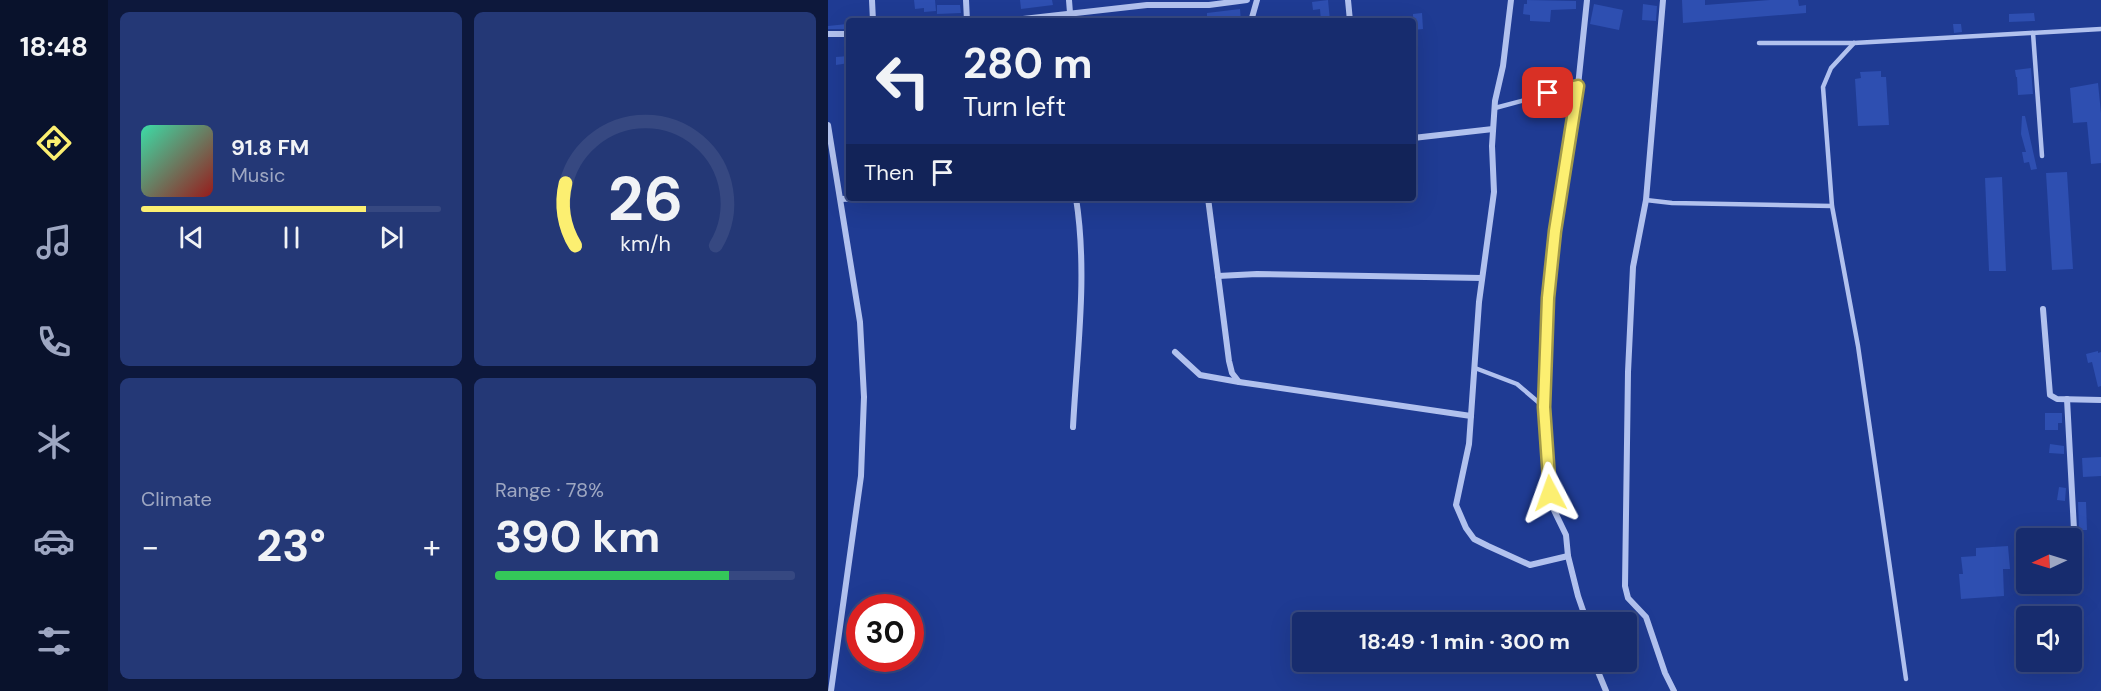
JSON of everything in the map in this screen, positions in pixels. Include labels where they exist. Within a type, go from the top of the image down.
[{"type":"street","points":[[872,0],[873,18]]},
{"type":"street","points":[[966,0],[967,18]]},
{"type":"street","points":[[1069,0],[1070,13]]},
{"type":"street","points":[[1054,18],[1070,13],[1148,5],[1209,5],[1247,0]]},
{"type":"street","points":[[1252,18],[1257,0]]},
{"type":"street","points":[[1348,0],[1350,18]]},
{"type":"street","points":[[1511,0],[1493,129],[1494,192],[1482,278],[1469,444],[1456,505],[1466,528],[1474,539],[1530,565],[1568,556]]},
{"type":"street","points":[[1584,612],[1568,556],[1566,535],[1551,502],[1544,407],[1550,265],[1578,86],[1587,0]]},
{"type":"street","points":[[1663,0],[1646,200],[1633,267],[1628,372],[1625,586],[1628,598],[1646,617],[1665,673],[1674,691]]},
{"type":"street","points":[[828,34],[846,34]]},
{"type":"street","points":[[828,125],[860,322],[864,397],[861,476],[831,691]]},
{"type":"street","points":[[1416,138],[1493,129]]},
{"type":"street","points":[[841,200],[846,200]]},
{"type":"street","points":[[1073,427],[1083,264],[1076,201]]},
{"type":"street","points":[[1208,201],[1232,373],[1239,382]]},
{"type":"street","points":[[1218,276],[1257,274],[1482,278]]},
{"type":"street","points":[[2043,309],[2050,394],[2057,399],[2101,400]]},
{"type":"street","points":[[1175,352],[1200,375],[1471,416]]},
{"type":"street","points":[[2067,399],[2074,528]]},
{"type":"street","points":[[1598,672],[1605,691]]},
{"type":"lane","points":[[1759,43],[1854,43],[2101,29]]},
{"type":"lane","points":[[2033,33],[2042,156]]},
{"type":"lane","points":[[1854,43],[1831,68],[1823,87],[1832,206],[1858,346],[1906,679]]},
{"type":"lane","points":[[1495,108],[1578,86]]},
{"type":"lane","points":[[1646,200],[1832,206]]},
{"type":"lane","points":[[1475,368],[1516,384],[1544,407]]},
{"type":"building","points":[[914,0],[935,0],[936,11],[924,12],[924,8],[915,9]]},
{"type":"building","points":[[1020,0],[1052,0],[1053,5],[1021,9]]},
{"type":"building","points":[[1328,0],[1330,18],[1321,18],[1320,9],[1313,10],[1312,2]]},
{"type":"building","points":[[1527,0],[1576,1],[1576,9],[1551,10],[1550,22],[1530,21],[1530,15],[1523,14]]},
{"type":"building","points":[[1682,0],[1705,0],[1705,5],[1798,0],[1799,6],[1806,5],[1806,13],[1683,23]]},
{"type":"building","points":[[1594,4],[1623,10],[1619,30],[1590,24]]},
{"type":"building","points":[[1643,4],[1657,6],[1656,21],[1642,20]]},
{"type":"building","points":[[937,5],[960,5],[961,13],[937,14]]},
{"type":"building","points":[[1240,9],[1241,18],[1207,18],[1207,13]]},
{"type":"building","points":[[1422,13],[1423,29],[1416,30],[1416,18],[1413,18],[1413,14]]},
{"type":"building","points":[[2034,13],[2035,21],[2009,22],[2009,14]]},
{"type":"building","points":[[846,24],[846,29],[828,29],[828,26]]},
{"type":"building","points":[[1953,24],[1961,24],[1962,32],[1954,33]]},
{"type":"building","points":[[846,56],[846,63],[836,65],[836,57]]},
{"type":"building","points":[[2031,68],[2033,94],[2018,95],[2015,70]]},
{"type":"building","points":[[1881,71],[1881,77],[1886,77],[1889,125],[1858,126],[1855,79],[1861,78],[1860,72]]},
{"type":"building","points":[[2098,83],[2101,113],[2101,163],[2091,164],[2087,122],[2073,123],[2070,88]]},
{"type":"building","points":[[2022,116],[2025,116],[2037,169],[2031,170],[2029,162],[2024,163],[2022,152],[2026,152],[2021,134]]},
{"type":"building","points":[[2067,172],[2073,269],[2052,270],[2046,173]]},
{"type":"building","points":[[2002,177],[2006,271],[1989,271],[1985,178]]},
{"type":"building","points":[[2098,351],[2098,353],[2101,352],[2101,386],[2098,387],[2092,362],[2088,363],[2086,354]]},
{"type":"building","points":[[2045,413],[2062,413],[2062,423],[2058,423],[2058,430],[2045,430]]},
{"type":"building","points":[[2050,444],[2064,446],[2064,454],[2049,453]]},
{"type":"building","points":[[2101,457],[2101,476],[2083,477],[2082,458]]},
{"type":"building","points":[[2059,487],[2066,488],[2065,501],[2057,500]]},
{"type":"building","points":[[2078,502],[2086,502],[2087,530],[2079,528]]},
{"type":"building","points":[[2008,546],[2010,569],[2003,569],[2004,596],[1961,599],[1959,574],[1963,574],[1961,557],[1976,556],[1976,548]]},
{"type":"route","points":[[1548,93],[1578,86],[1550,265],[1544,407],[1550,493]]}]
